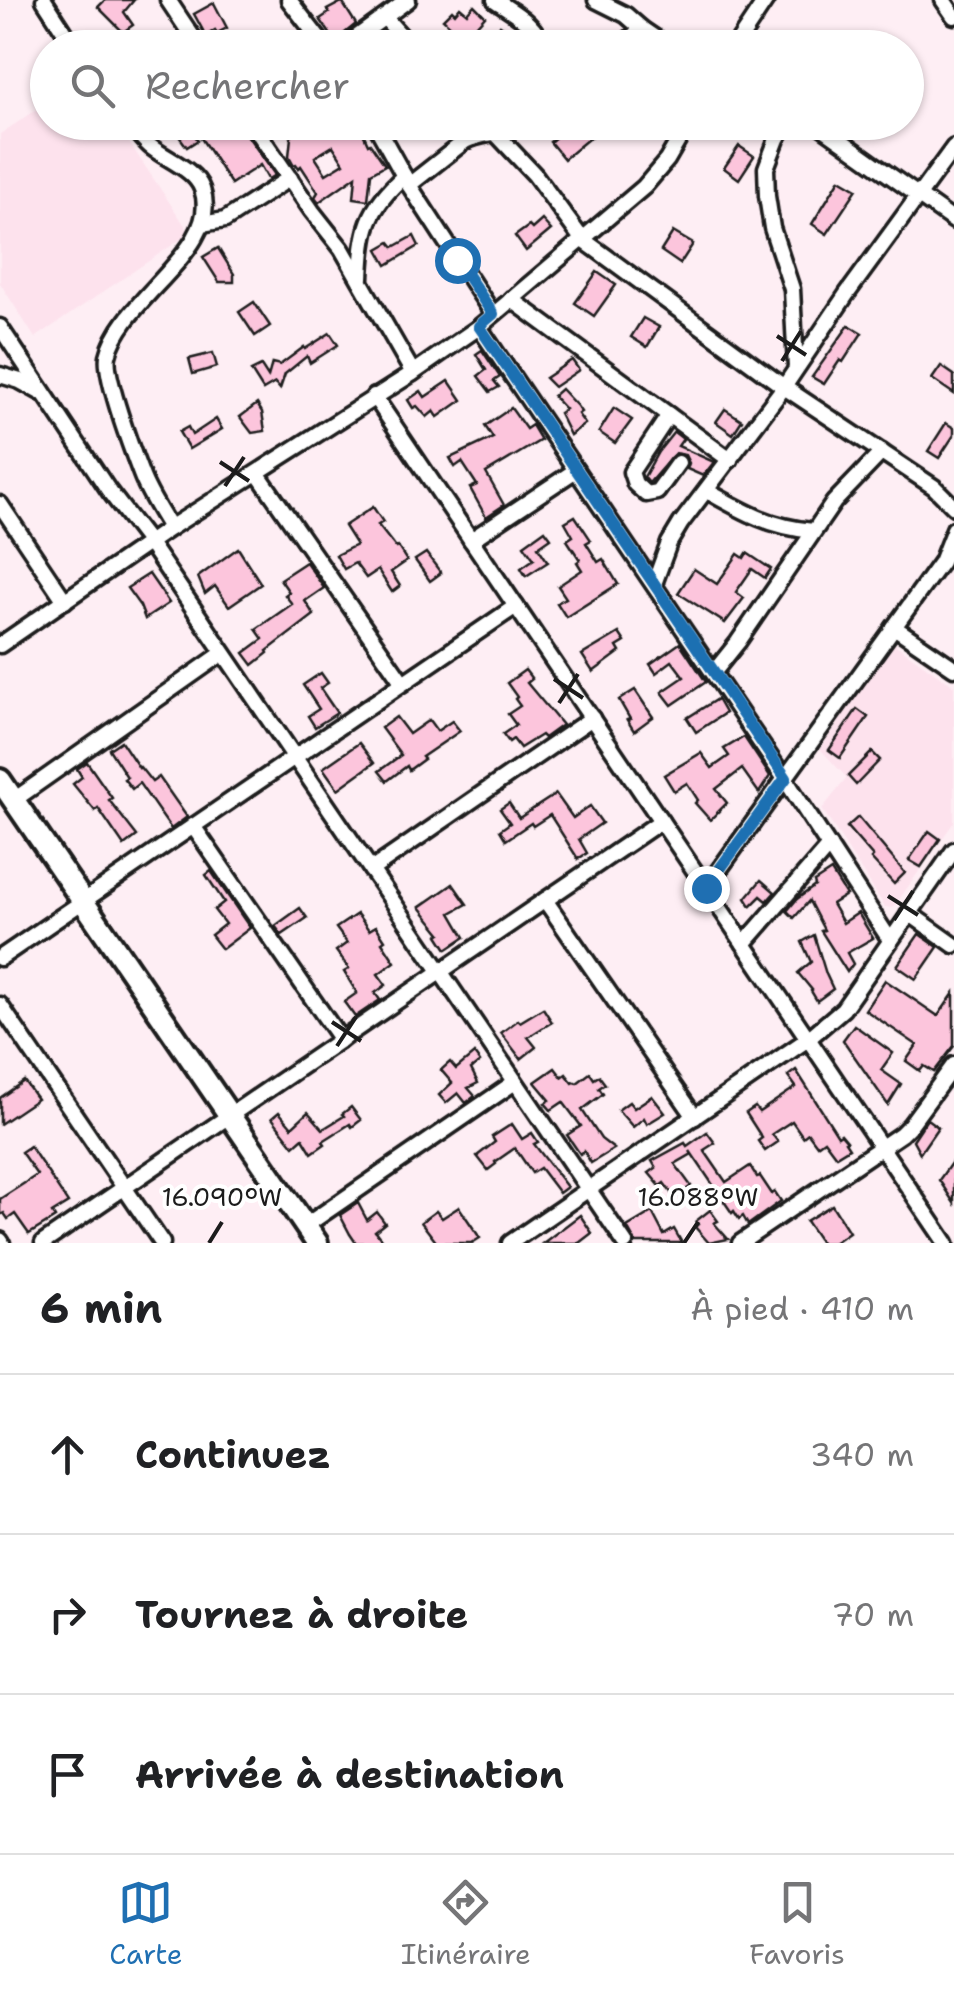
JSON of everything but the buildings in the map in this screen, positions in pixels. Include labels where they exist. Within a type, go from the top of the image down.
[{"type":"street","points":[[44,0],[63,30]]},
{"type":"street","points":[[168,0],[188,30]]},
{"type":"street","points":[[289,0],[312,30]]},
{"type":"street","points":[[367,30],[408,0]]},
{"type":"street","points":[[495,0],[536,30]]},
{"type":"street","points":[[596,0],[626,7],[642,29]]},
{"type":"street","points":[[746,30],[766,0]]},
{"type":"street","points":[[943,0],[954,16]]},
{"type":"street","points":[[384,18],[395,30]]},
{"type":"street","points":[[145,140],[201,184],[206,204],[202,224],[190,248],[117,333],[107,360],[142,477],[170,528]]},
{"type":"street","points":[[264,140],[342,249],[413,373]]},
{"type":"street","points":[[384,140],[493,314]]},
{"type":"street","points":[[360,279],[366,226],[374,207],[467,140]]},
{"type":"street","points":[[502,140],[582,239],[784,387],[934,487],[954,507]]},
{"type":"street","points":[[0,645],[170,528],[413,373],[479,326],[644,187],[678,140]]},
{"type":"street","points":[[778,140],[766,168],[767,196],[772,228],[792,289],[796,370]]},
{"type":"street","points":[[839,140],[954,221]]},
{"type":"street","points":[[654,584],[675,532],[784,387],[954,147]]},
{"type":"street","points":[[202,224],[226,220],[290,178]]},
{"type":"street","points":[[511,299],[730,460]]},
{"type":"street","points":[[479,326],[786,778],[890,940]]},
{"type":"street","points":[[0,327],[625,1243]]},
{"type":"street","points":[[0,375],[45,394]]},
{"type":"street","points":[[374,396],[946,1243]]},
{"type":"street","points":[[669,415],[631,472],[635,484],[646,494],[657,492],[678,463]]},
{"type":"street","points":[[714,672],[834,502],[882,452]]},
{"type":"street","points":[[472,540],[576,470]]},
{"type":"street","points":[[258,474],[403,683]]},
{"type":"street","points":[[707,491],[767,523],[813,531]]},
{"type":"street","points":[[0,504],[64,601]]},
{"type":"street","points":[[706,888],[894,628],[948,562],[954,529]]},
{"type":"street","points":[[0,958],[516,606]]},
{"type":"street","points":[[894,628],[954,668]]},
{"type":"street","points":[[14,800],[224,653]]},
{"type":"street","points":[[371,870],[592,718]]},
{"type":"street","points":[[0,780],[311,1234],[515,1082]]},
{"type":"street","points":[[43,1243],[661,821]]},
{"type":"street","points":[[194,826],[341,1040]]},
{"type":"street","points":[[744,944],[829,846]]},
{"type":"street","points":[[510,1243],[808,1039],[843,1009],[954,850]]},
{"type":"street","points":[[545,900],[695,1117]]},
{"type":"street","points":[[909,913],[954,945]]},
{"type":"street","points":[[0,1005],[162,1243]]},
{"type":"street","points":[[740,1243],[910,1125],[954,1065]]},
{"type":"shaded area","points":[[30,114],[30,140],[127,140],[190,233],[35,338],[0,283],[0,134]]},
{"type":"shaded area","points":[[893,643],[954,686],[954,822],[893,908],[885,907],[822,809],[847,778],[820,749]]},
{"type":"route","points":[[457,260],[493,314],[479,326],[786,778],[706,888]]}]
